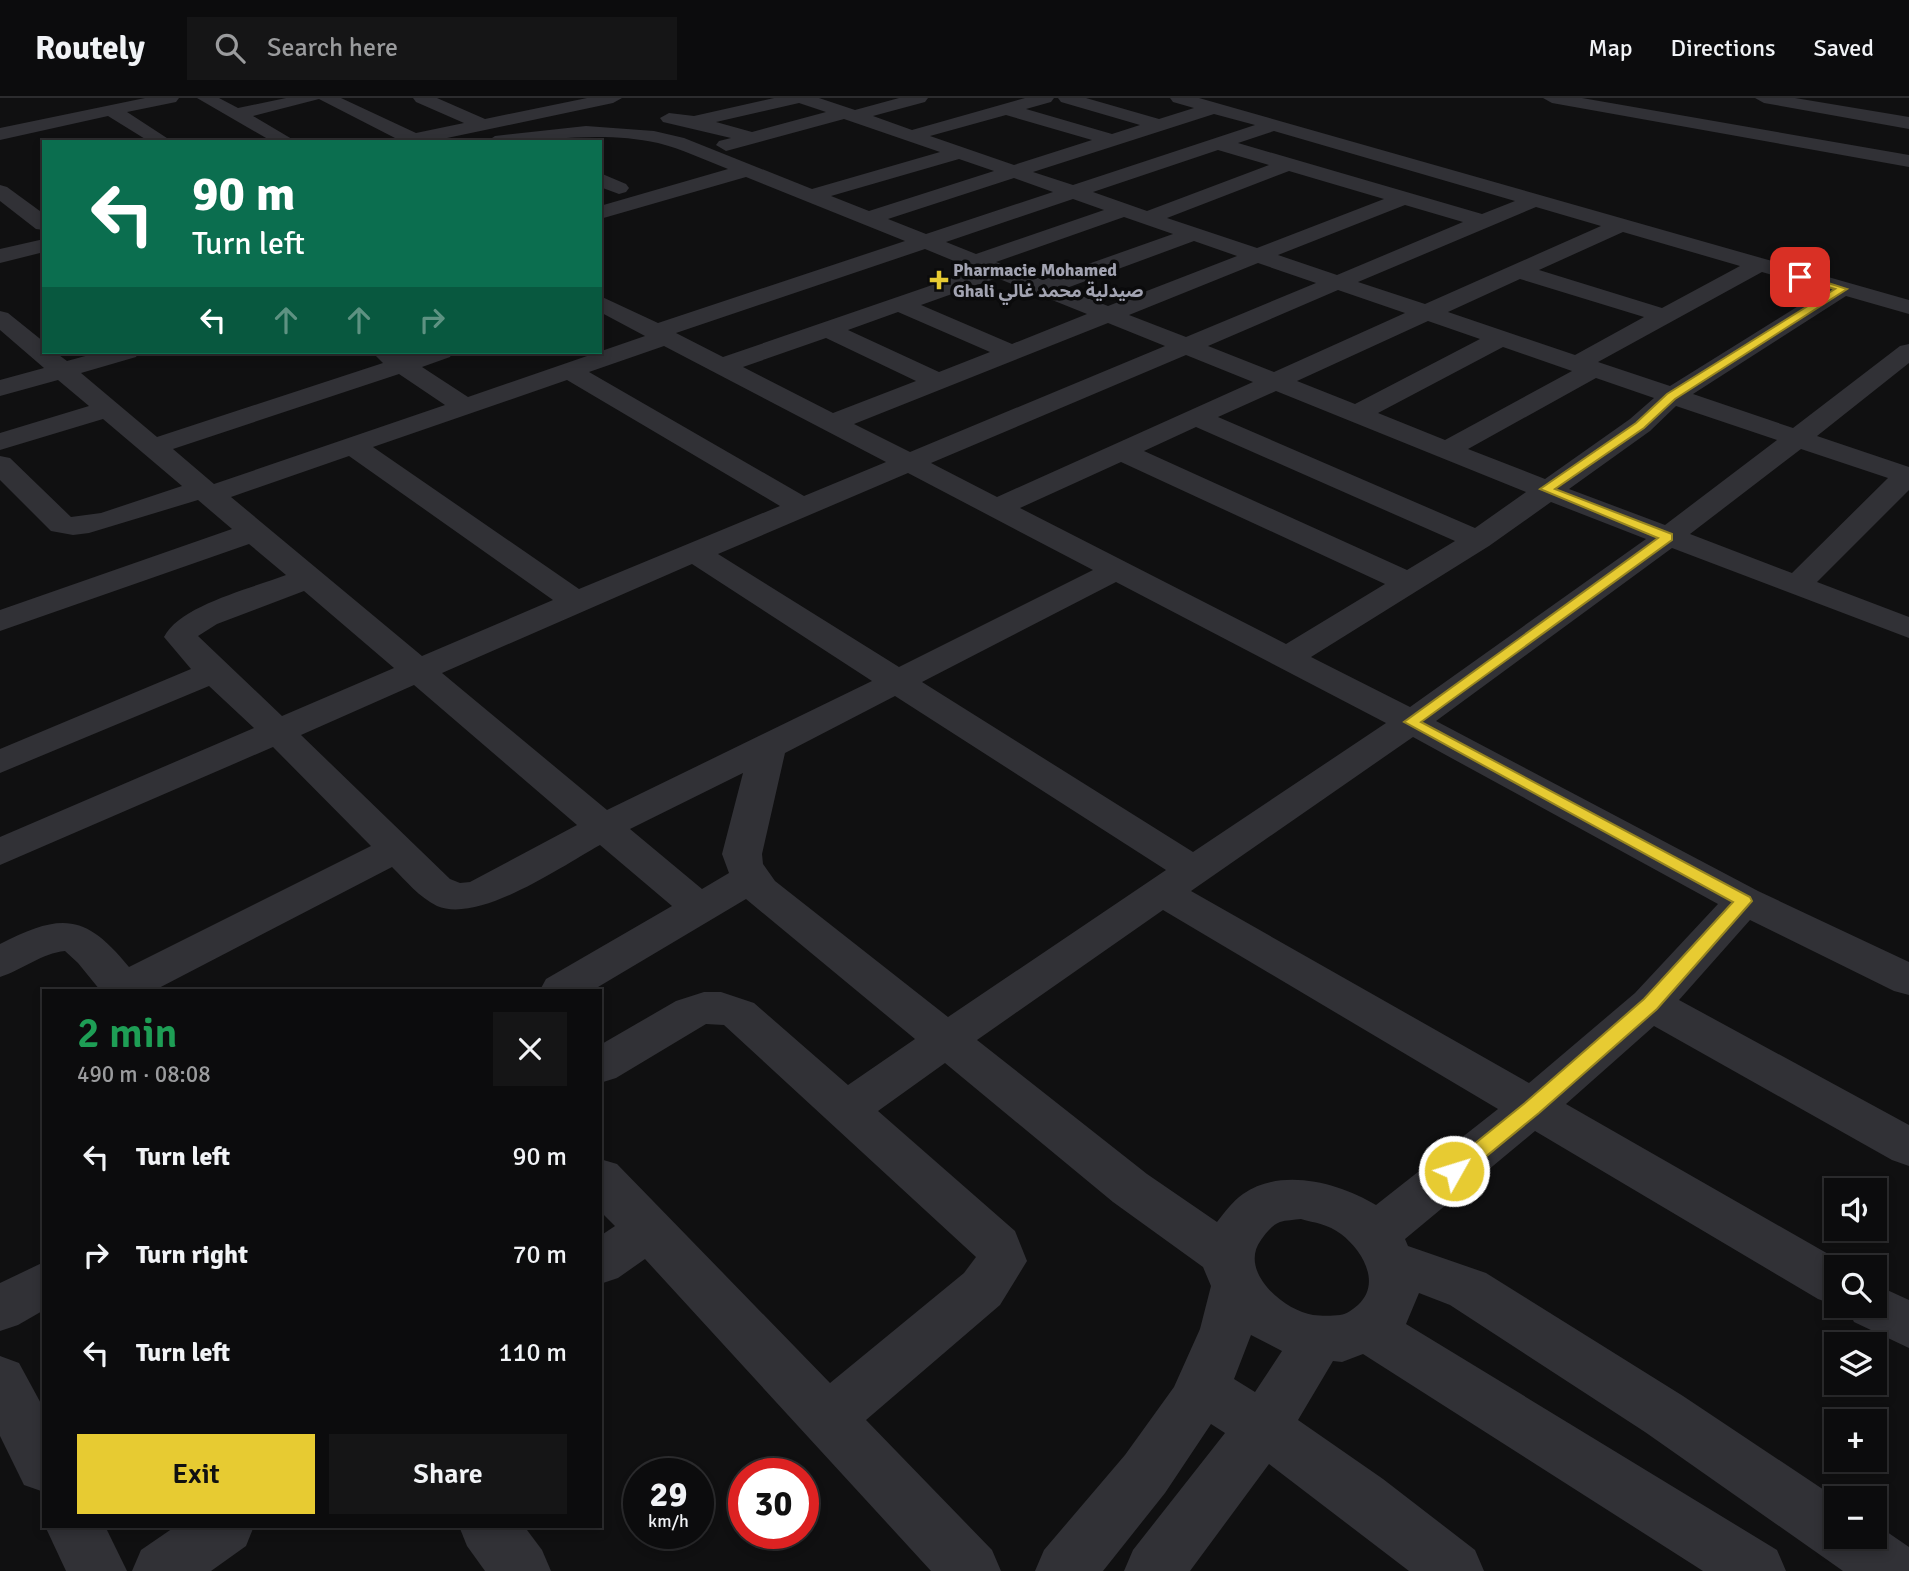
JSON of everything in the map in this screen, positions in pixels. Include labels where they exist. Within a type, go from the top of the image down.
[{"type":"street","points":[[0,134],[170,98]]},
{"type":"street","points":[[206,98],[284,140]]},
{"type":"street","points":[[235,114],[311,98]]},
{"type":"street","points":[[327,98],[407,140],[489,133],[609,131],[656,136],[713,155],[925,243],[1446,450],[1909,628]]},
{"type":"street","points":[[422,98],[489,133],[555,111],[613,98]]},
{"type":"street","points":[[518,98],[555,111],[695,122],[752,138]]},
{"type":"street","points":[[695,122],[800,98],[1671,397],[1909,475],[1796,586]]},
{"type":"street","points":[[606,186],[713,155],[752,138],[919,98]]},
{"type":"street","points":[[911,136],[1045,98]]},
{"type":"street","points":[[1067,98],[1158,125]]},
{"type":"street","points":[[1179,98],[1909,307]]},
{"type":"street","points":[[1552,98],[1909,161]]},
{"type":"street","points":[[1622,98],[1909,149]]},
{"type":"street","points":[[1764,98],[1909,123]]},
{"type":"street","points":[[1795,128],[1884,98]]},
{"type":"street","points":[[697,102],[730,113]]},
{"type":"street","points":[[866,219],[1213,108]]},
{"type":"street","points":[[1007,109],[1111,140]]},
{"type":"street","points":[[111,111],[161,140]]},
{"type":"street","points":[[9,116],[27,128]]},
{"type":"street","points":[[0,464],[12,492],[62,525],[71,528],[91,525],[353,446],[570,371],[660,334],[1274,125]]},
{"type":"street","points":[[1219,144],[1483,221]]},
{"type":"street","points":[[810,196],[959,153]]},
{"type":"street","points":[[1147,218],[1289,164]]},
{"type":"street","points":[[602,212],[748,170]]},
{"type":"street","points":[[0,191],[42,223]]},
{"type":"street","points":[[831,424],[1404,198]]},
{"type":"street","points":[[6,839],[276,730],[1534,200]]},
{"type":"street","points":[[721,366],[899,304],[1125,210]]},
{"type":"street","points":[[996,508],[1620,225]]},
{"type":"street","points":[[1041,289],[1194,234]]},
{"type":"street","points":[[0,256],[42,246]]},
{"type":"street","points":[[1446,450],[1665,316],[1758,265]]},
{"type":"street","points":[[1519,271],[1665,316]]},
{"type":"street","points":[[1287,658],[1478,540],[1546,489],[1640,425],[1671,397],[1842,289]]},
{"type":"street","points":[[602,304],[1411,722],[1744,901],[1909,981]]},
{"type":"street","points":[[899,304],[1010,352]]},
{"type":"street","points":[[0,318],[42,354]]},
{"type":"street","points":[[827,329],[937,381]]},
{"type":"street","points":[[1357,414],[1501,338]]},
{"type":"street","points":[[846,1110],[1176,880],[1411,722],[1667,537],[1909,351]]},
{"type":"street","points":[[42,354],[701,909]]},
{"type":"street","points":[[0,388],[120,354]]},
{"type":"street","points":[[153,447],[393,358],[425,354]]},
{"type":"street","points":[[393,358],[466,407]]},
{"type":"street","points":[[570,371],[802,507]]},
{"type":"street","points":[[0,442],[108,410]]},
{"type":"street","points":[[1195,417],[1478,540]]},
{"type":"street","points":[[353,446],[576,602]]},
{"type":"street","points":[[1119,451],[1409,583]]},
{"type":"street","points":[[0,621],[253,532]]},
{"type":"street","points":[[694,552],[896,683],[1176,880],[1532,1108],[1824,1277]]},
{"type":"street","points":[[307,578],[206,617],[183,631],[180,637],[184,644],[276,730],[394,850],[443,893],[453,897],[467,897],[484,891],[603,827],[896,683],[1115,570]]},
{"type":"street","points":[[0,762],[213,672]]},
{"type":"street","points":[[768,747],[742,853],[751,878],[761,890],[1232,1273],[1254,1311],[1280,1329],[1311,1339],[1342,1339],[1368,1329],[1387,1311],[1395,1288],[1384,1248]]},
{"type":"street","points":[[124,989],[394,850]]},
{"type":"street","points":[[563,989],[751,878]]},
{"type":"street","points":[[1384,1248],[1532,1108],[1650,1004],[1744,901]]},
{"type":"street","points":[[0,962],[36,945],[59,938],[75,938],[85,944],[121,989]]},
{"type":"street","points":[[1650,1004],[1909,1147]]},
{"type":"street","points":[[602,1065],[691,1012],[707,1006],[723,1007],[738,1014],[997,1245],[1002,1261],[982,1289],[827,1419]]},
{"type":"street","points":[[602,1180],[971,1571]]},
{"type":"street","points":[[1065,1571],[1176,1435],[1202,1388],[1223,1339],[1236,1229],[1263,1207],[1301,1199],[1342,1210],[1384,1248],[1468,1289],[1664,1414],[1824,1523]]},
{"type":"street","points":[[602,1262],[648,1230]]},
{"type":"street","points":[[0,1309],[42,1285]]},
{"type":"street","points":[[1887,1314],[1909,1325]]},
{"type":"street","points":[[1368,1329],[1756,1571]]},
{"type":"street","points":[[1154,1571],[1263,1427],[1308,1357],[1311,1339]]},
{"type":"street","points":[[1202,1388],[1263,1427],[1404,1529],[1454,1571]]},
{"type":"street","points":[[75,1528],[97,1571]]},
{"type":"street","points":[[162,1571],[222,1528]]},
{"type":"street","points":[[489,1528],[521,1571]]},
{"type":"street","points":[[1862,1549],[1893,1571]]},
{"type":"place","name":"Pharmacie Mohamed Ghali صيدلية محمد غالي","points":[[939,280]]},
{"type":"route","points":[[1454,1171],[1532,1108],[1650,1004],[1744,901],[1411,722],[1667,537],[1546,489],[1640,425],[1671,397],[1842,289],[1800,277]]}]
